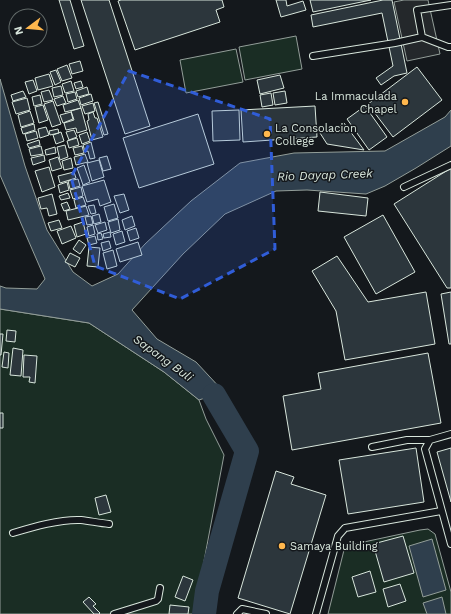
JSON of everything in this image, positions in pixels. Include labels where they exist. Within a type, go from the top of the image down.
[{"type":"lane","points":[[422,37],[417,10],[451,5]]},
{"type":"lane","points":[[312,56],[395,43],[422,37],[451,47]]},
{"type":"lane","points":[[404,187],[451,165]]},
{"type":"lane","points":[[372,447],[408,440],[430,440],[451,434]]},
{"type":"lane","points":[[430,440],[425,449],[451,544]]},
{"type":"lane","points":[[316,614],[338,536],[345,528],[441,511]]},
{"type":"lane","points":[[14,533],[30,528],[79,520],[108,524]]},
{"type":"lane","points":[[114,614],[156,601],[158,599],[160,588]]},
{"type":"lane","points":[[237,614],[242,609],[266,614]]},
{"type":"highlighted area","points":[[129,71],[270,119],[275,249],[180,299],[95,266],[71,177]]},
{"type":"green space","points":[[296,36],[302,69],[245,80],[239,47]]},
{"type":"green space","points":[[236,49],[243,82],[186,93],[180,60]]},
{"type":"green space","points":[[0,309],[89,323],[164,372],[199,400],[206,419],[224,455],[194,614],[0,614]]},
{"type":"green space","points":[[428,529],[435,534],[451,592],[451,614],[328,614],[345,546]]},
{"type":"shaded area","points":[[404,0],[428,0],[440,54],[407,61],[394,2]]},
{"type":"water","name":"Rio Dayap Creek","points":[[0,79],[25,166],[47,230],[73,272],[92,286],[118,274],[145,244],[191,201],[240,163],[294,153],[385,151],[445,117],[451,110],[451,146],[385,186],[366,194],[307,190],[276,191],[225,214],[183,254],[132,310],[157,339],[196,362],[222,390],[214,395],[199,400],[164,372],[89,323],[0,309],[0,286],[6,288],[37,289],[45,279],[0,175]]},
{"type":"water","points":[[432,539],[446,590],[423,597],[409,546]]},
{"type":"water","points":[[442,597],[446,614],[427,614],[423,603]]},
{"type":"building","points":[[59,0],[70,0],[84,46],[74,49]]},
{"type":"building","points":[[81,0],[109,0],[150,126],[125,134]]},
{"type":"building","points":[[222,0],[224,7],[216,10],[220,22],[135,50],[118,1]]},
{"type":"building","points":[[276,0],[286,0],[287,6],[303,1],[306,10],[281,17]]},
{"type":"building","points":[[310,0],[371,0],[313,12]]},
{"type":"building","points":[[383,0],[392,0],[407,73],[394,76],[381,85],[376,78],[393,66],[382,13],[313,27],[311,15]]},
{"type":"building","points":[[80,61],[83,71],[72,74],[69,64]]},
{"type":"building","points":[[67,65],[72,78],[62,81],[57,69]]},
{"type":"building","name":"La Immaculada Chapel","points":[[417,67],[442,100],[393,137],[368,104]]},
{"type":"building","points":[[56,70],[61,82],[55,85],[50,72]]},
{"type":"building","points":[[49,74],[53,86],[38,90],[35,78]]},
{"type":"building","points":[[280,75],[284,88],[260,94],[257,80]]},
{"type":"building","points":[[33,80],[37,91],[29,94],[25,82]]},
{"type":"building","points":[[71,81],[74,91],[65,93],[62,84]]},
{"type":"building","points":[[81,81],[83,87],[76,89],[74,83]]},
{"type":"building","points":[[61,86],[63,95],[54,97],[52,88]]},
{"type":"building","points":[[87,87],[89,94],[78,97],[76,91]]},
{"type":"building","points":[[49,90],[53,100],[44,102],[41,92]]},
{"type":"building","points":[[23,91],[26,97],[13,101],[11,95]]},
{"type":"building","points":[[285,91],[287,103],[275,105],[273,93]]},
{"type":"building","points":[[75,92],[77,99],[68,102],[66,94]]},
{"type":"building","points":[[271,93],[273,105],[262,107],[260,95]]},
{"type":"building","points":[[91,94],[93,101],[81,105],[79,98]]},
{"type":"building","points":[[40,95],[42,104],[34,106],[32,97]]},
{"type":"building","points":[[63,96],[66,103],[57,106],[54,99]]},
{"type":"building","points":[[27,98],[30,110],[16,114],[12,102]]},
{"type":"building","points":[[78,100],[81,108],[65,112],[63,105]]},
{"type":"building","points":[[53,101],[61,124],[52,127],[44,104]]},
{"type":"building","points":[[98,102],[108,134],[104,135],[94,103]]},
{"type":"building","points":[[93,103],[95,111],[85,114],[82,106]]},
{"type":"building","points":[[43,105],[48,120],[39,123],[35,107]]},
{"type":"building","points":[[315,106],[317,137],[243,142],[241,110]]},
{"type":"building","points":[[365,106],[387,137],[369,150],[347,119]]},
{"type":"building","points":[[81,108],[87,130],[77,133],[76,128],[66,130],[64,123],[74,120],[71,111]]},
{"type":"building","points":[[239,110],[240,140],[213,141],[212,111]]},
{"type":"building","points":[[30,111],[34,123],[21,127],[18,115]]},
{"type":"building","points":[[71,112],[73,119],[63,123],[60,115]]},
{"type":"building","points":[[93,112],[95,118],[97,118],[103,137],[92,140],[87,121],[89,120],[88,114]]},
{"type":"building","points":[[198,114],[214,164],[139,188],[123,138]]},
{"type":"building","points":[[344,123],[364,150],[327,144],[320,133],[329,127],[332,132]]},
{"type":"building","points":[[34,124],[35,130],[23,134],[21,128]]},
{"type":"building","points":[[46,127],[49,135],[40,138],[38,129]]},
{"type":"building","points":[[58,129],[59,133],[50,135],[49,131]]},
{"type":"building","points":[[74,130],[77,137],[69,140],[66,132]]},
{"type":"building","points":[[36,131],[38,138],[27,141],[25,134]]},
{"type":"building","points":[[61,132],[64,141],[56,144],[53,135]]},
{"type":"building","points":[[87,132],[90,141],[82,144],[79,135]]},
{"type":"building","points":[[77,138],[79,145],[69,148],[67,141]]},
{"type":"building","points":[[39,140],[40,145],[29,148],[27,144]]},
{"type":"building","points":[[91,142],[95,158],[90,159],[88,151],[85,152],[83,145]]},
{"type":"building","points":[[65,145],[68,157],[60,160],[57,147]]},
{"type":"building","points":[[41,146],[43,154],[31,156],[29,149]]},
{"type":"building","points":[[82,146],[84,153],[75,155],[73,148]]},
{"type":"building","points":[[55,147],[56,153],[46,155],[45,150]]},
{"type":"building","points":[[85,154],[88,162],[76,165],[74,157]]},
{"type":"building","points":[[44,155],[45,161],[33,165],[31,158]]},
{"type":"building","points":[[107,156],[111,169],[103,171],[99,158]]},
{"type":"building","points":[[58,157],[62,168],[52,171],[49,160]]},
{"type":"building","points":[[71,158],[73,168],[64,170],[62,161]]},
{"type":"building","points":[[99,160],[104,177],[92,181],[87,163]]},
{"type":"building","points":[[84,165],[90,182],[83,185],[77,168]]},
{"type":"building","points":[[49,167],[55,187],[42,192],[35,171]]},
{"type":"building","points":[[451,168],[451,288],[447,288],[394,204]]},
{"type":"building","points":[[74,172],[76,178],[60,183],[58,176]]},
{"type":"building","points":[[78,179],[80,186],[70,189],[68,181]]},
{"type":"building","points":[[104,180],[111,202],[100,206],[98,199],[87,202],[82,186]]},
{"type":"building","points":[[67,182],[69,190],[60,193],[58,185]]},
{"type":"building","points":[[81,187],[83,196],[73,199],[70,190]]},
{"type":"building","points":[[320,192],[368,198],[366,216],[318,211]]},
{"type":"building","points":[[68,193],[70,198],[61,200],[59,196]]},
{"type":"building","points":[[52,194],[57,214],[49,216],[47,208],[41,209],[38,198]]},
{"type":"building","points":[[124,194],[129,210],[120,213],[114,196]]},
{"type":"building","points":[[83,197],[86,205],[76,208],[74,200]]},
{"type":"building","points":[[67,202],[70,209],[64,211],[61,204]]},
{"type":"building","points":[[114,204],[118,218],[108,221],[104,207]]},
{"type":"building","points":[[94,205],[96,213],[91,214],[88,206]]},
{"type":"building","points":[[86,206],[89,215],[68,220],[66,211]]},
{"type":"building","points":[[99,214],[101,222],[94,224],[92,216]]},
{"type":"building","points":[[383,215],[415,272],[376,294],[344,237]]},
{"type":"building","points":[[91,216],[93,224],[87,225],[85,217]]},
{"type":"building","points":[[132,216],[135,226],[125,230],[122,220]]},
{"type":"building","points":[[118,219],[120,230],[111,233],[108,222]]},
{"type":"building","points":[[59,220],[62,228],[51,231],[48,223]]},
{"type":"building","points":[[83,222],[86,234],[77,237],[74,225]]},
{"type":"building","points":[[105,222],[107,230],[98,233],[95,225]]},
{"type":"building","points":[[93,225],[95,234],[89,236],[87,227]]},
{"type":"building","points":[[71,226],[76,238],[62,244],[57,231]]},
{"type":"building","points":[[136,228],[139,238],[130,241],[127,231]]},
{"type":"building","points":[[122,231],[125,242],[116,245],[113,234]]},
{"type":"building","points":[[110,232],[111,237],[104,238],[103,234]]},
{"type":"building","points":[[101,233],[103,239],[98,240],[97,234]]},
{"type":"building","points":[[95,236],[97,243],[89,245],[87,238]]},
{"type":"building","points":[[79,240],[86,245],[80,254],[73,249]]},
{"type":"building","points":[[109,241],[111,248],[103,251],[101,243]]},
{"type":"building","points":[[138,242],[142,255],[120,262],[116,249]]},
{"type":"building","points":[[89,247],[100,248],[98,267],[87,266]]},
{"type":"building","points":[[113,250],[117,266],[107,269],[103,253]]},
{"type":"building","points":[[70,253],[80,258],[75,267],[65,262]]},
{"type":"building","points":[[337,256],[368,302],[426,292],[435,344],[345,360],[336,311],[312,271]]},
{"type":"building","points":[[451,292],[451,344],[449,344],[441,294]]},
{"type":"building","points":[[7,330],[16,331],[15,342],[6,341]]},
{"type":"building","points":[[0,334],[3,334],[1,355],[0,355]]},
{"type":"building","points":[[13,348],[23,350],[21,376],[10,375]]},
{"type":"building","points":[[4,352],[9,353],[8,368],[2,367]]},
{"type":"building","points":[[428,353],[441,423],[292,450],[283,396],[321,389],[318,373]]},
{"type":"building","points":[[24,355],[37,356],[35,383],[29,382],[30,377],[23,377]]},
{"type":"building","points":[[0,413],[3,413],[3,428],[0,428]]},
{"type":"building","points":[[416,448],[424,502],[348,514],[339,460]]},
{"type":"building","points":[[451,448],[451,502],[437,452]]},
{"type":"building","name":"Samaya Building","points":[[276,471],[294,477],[291,484],[326,495],[290,614],[238,598]]},
{"type":"building","points":[[106,495],[111,512],[99,515],[95,498]]},
{"type":"building","points":[[403,536],[414,573],[384,582],[373,544]]},
{"type":"building","points":[[370,571],[376,592],[358,597],[352,577]]},
{"type":"building","points":[[183,576],[193,580],[185,601],[175,597]]},
{"type":"building","points":[[400,584],[406,601],[388,607],[383,589]]},
{"type":"building","points":[[89,597],[96,604],[93,606],[100,613],[99,614],[94,614],[83,602]]},
{"type":"building","points":[[170,605],[189,607],[188,614],[169,614]]},
{"type":"waterway","name":"Sapang Buli","points":[[204,614],[207,591],[247,451],[214,395]]},
{"type":"place","name":"La Immaculada Chapel","points":[[405,102]]},
{"type":"place","name":"La Consolacion College","points":[[267,134]]},
{"type":"place","name":"Samaya Building","points":[[282,546]]}]
